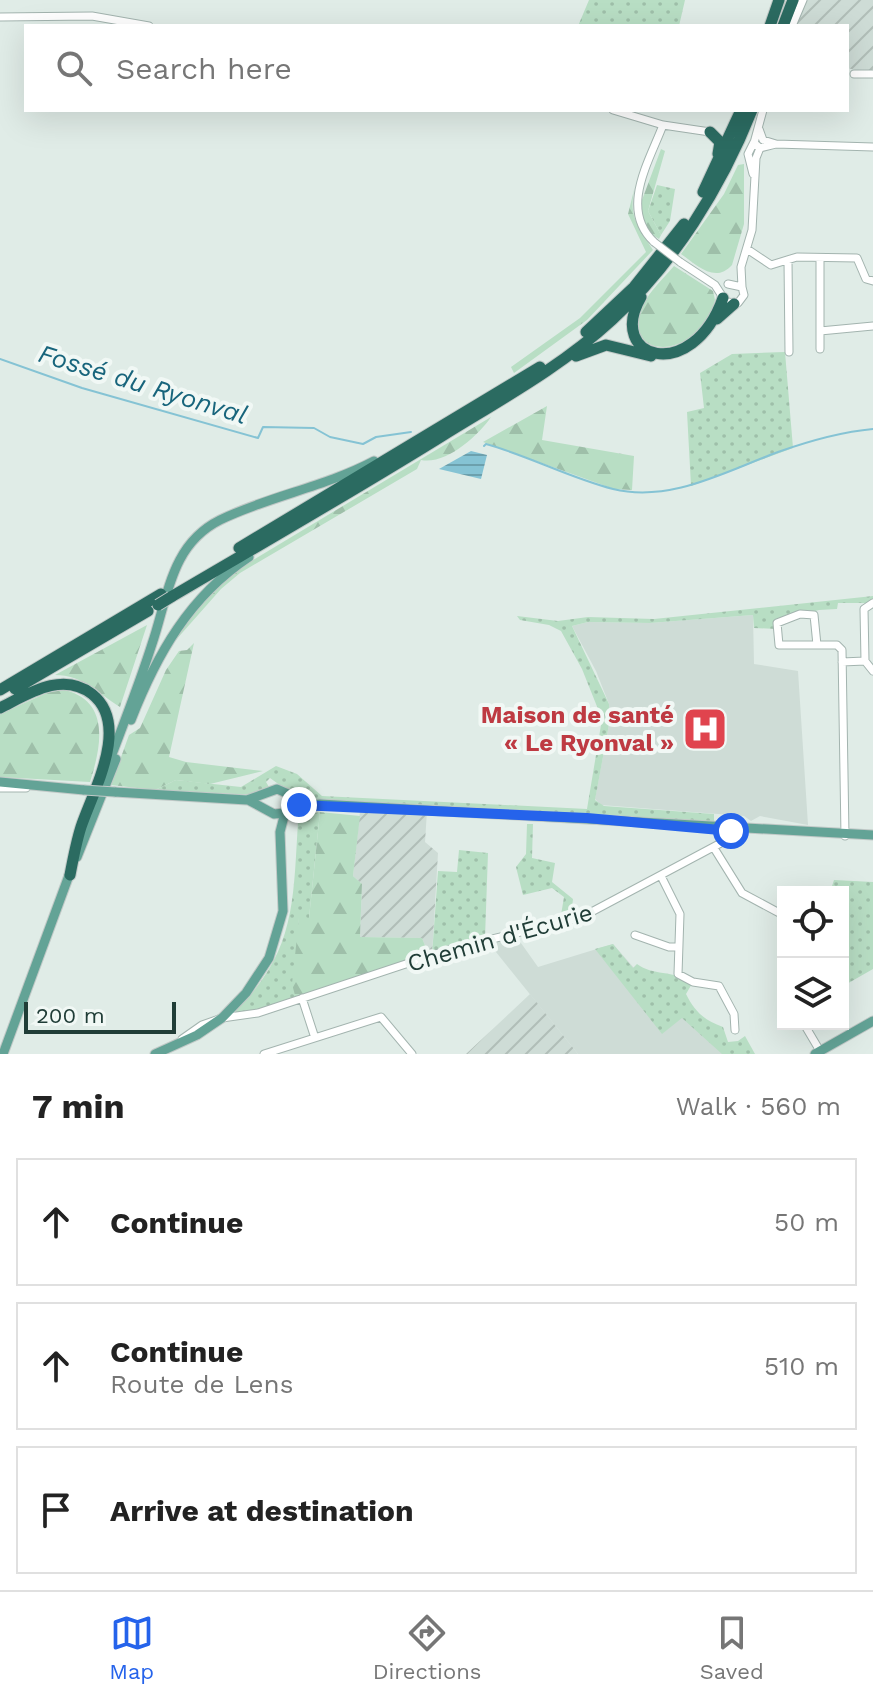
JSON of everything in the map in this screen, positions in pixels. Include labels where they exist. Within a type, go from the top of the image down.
[{"type":"highway","points":[[771,24],[779,0]]},
{"type":"highway","points":[[782,24],[790,0]]},
{"type":"highway","points":[[727,293],[699,338],[680,353],[659,354],[648,350],[633,331],[634,313],[640,299],[683,246],[706,210],[721,145],[710,132],[724,128],[744,112]]},
{"type":"highway","points":[[521,389],[587,341],[632,300],[675,249],[710,189],[745,112]]},
{"type":"highway","points":[[0,697],[533,371],[601,319],[657,260],[710,189]]},
{"type":"highway","points":[[0,690],[277,535],[583,352],[601,346],[677,359],[691,352],[721,314],[727,293]]},
{"type":"highway","points":[[0,708],[41,688],[65,684],[87,691],[105,711],[108,745],[79,832],[70,875]]},
{"type":"main road","points":[[3,1054],[153,644],[171,578],[188,546],[220,520],[325,483],[419,440]]},
{"type":"main road","points":[[70,875],[136,708],[172,633],[196,603],[226,574],[277,535]]},
{"type":"main road","points":[[0,785],[247,800],[280,789],[289,797],[312,804],[869,835]]},
{"type":"main road","points":[[267,795],[267,808]]},
{"type":"main road","points":[[155,1054],[222,1018],[238,1013],[258,977],[281,928],[280,832],[289,797]]},
{"type":"main road","points":[[247,800],[274,814],[312,804]]},
{"type":"main road","points":[[817,1053],[873,1021]]},
{"type":"street","points":[[793,24],[803,0]]},
{"type":"street","points":[[0,17],[92,16],[138,24]]},
{"type":"street","points":[[854,74],[873,74]]},
{"type":"street","points":[[619,112],[653,123],[710,132]]},
{"type":"street","points":[[727,293],[741,267],[752,230],[754,180],[763,112]]},
{"type":"street","points":[[663,125],[637,203],[641,224],[654,242],[680,262],[727,293],[743,298],[741,267]]},
{"type":"street","points":[[759,143],[873,147]]},
{"type":"street","points":[[747,249],[766,263],[797,257],[857,258],[862,264],[863,275],[873,281]]},
{"type":"street","points":[[820,258],[820,349]]},
{"type":"street","points":[[788,261],[789,352]]},
{"type":"street","points":[[727,293],[742,287]]},
{"type":"street","points":[[820,331],[873,326]]},
{"type":"street","points":[[873,603],[864,609],[865,661],[873,671]]},
{"type":"street","points":[[817,645],[814,615],[800,614],[777,623],[779,645],[839,646],[842,662],[845,834]]},
{"type":"street","points":[[842,662],[865,661]]},
{"type":"street","name":"Chemin d'Écurie","points":[[238,1013],[302,998],[429,956],[582,917],[714,848],[734,836],[737,828]]},
{"type":"street","points":[[714,848],[742,893],[777,912]]},
{"type":"street","points":[[661,876],[680,914],[680,977],[719,986],[734,1014],[735,1030]]},
{"type":"street","points":[[635,935],[657,944],[678,947]]},
{"type":"street","points":[[302,998],[314,1035]]},
{"type":"street","points":[[264,1054],[282,1052],[314,1035],[381,1017],[412,1054]]},
{"type":"street","points":[[807,1030],[817,1053]]},
{"type":"shaded area","points":[[803,0],[873,0],[873,74],[849,68],[849,24],[793,24]]},
{"type":"shaded area","name":"Maison de santé « Le Ryonval »","points":[[753,615],[754,664],[798,671],[808,825],[760,816],[751,821],[744,816],[601,805],[595,799],[610,719],[609,704],[572,626],[588,622],[650,623]]},
{"type":"shaded area","points":[[360,811],[427,811],[425,842],[438,853],[432,955],[428,953],[422,938],[360,937],[362,884],[353,876]]},
{"type":"shaded area","points":[[516,936],[538,967],[613,944],[634,968],[734,1054],[578,1054],[488,942]]},
{"type":"shaded area","points":[[530,994],[578,1054],[466,1054],[495,1027]]},
{"type":"green space","points":[[589,0],[685,0],[679,24],[579,24]]},
{"type":"green space","points":[[661,149],[665,151],[648,211],[661,235],[659,239],[648,232],[639,208]]},
{"type":"green space","points":[[744,164],[744,224],[732,265],[719,273],[706,271],[681,254],[724,194],[738,165]]},
{"type":"green space","points":[[657,185],[675,189],[670,221],[661,235],[648,211]]},
{"type":"green space","points":[[633,194],[635,219],[653,250],[587,320],[514,373],[511,367],[580,318],[646,252],[628,214]]},
{"type":"green space","points":[[674,266],[713,291],[715,300],[706,321],[693,335],[679,344],[664,347],[651,344],[641,337],[638,324],[646,300]]},
{"type":"green space","points":[[785,352],[793,448],[691,486],[687,412],[704,408],[700,373],[732,354]]},
{"type":"green space","points":[[547,406],[542,440],[634,456],[632,490],[614,489],[483,442]]},
{"type":"green space","points":[[491,417],[470,440],[451,454],[421,460],[417,469],[240,573],[221,589],[175,641],[175,636],[207,597],[238,569]]},
{"type":"green space","points":[[873,596],[873,603],[838,603],[837,609],[819,610],[780,621],[776,629],[754,628],[753,615],[650,623],[588,622],[572,626],[609,704],[610,719],[595,800],[604,806],[714,814],[714,822],[328,802],[295,796],[270,778],[266,782],[269,787],[256,795],[155,790],[176,780],[241,787],[276,766],[297,774],[322,796],[587,809],[602,719],[582,669],[561,631],[549,625],[520,620],[517,616],[558,621],[588,617],[654,619]]},
{"type":"green space","points":[[147,625],[120,707],[82,681],[55,675]]},
{"type":"green space","points":[[194,643],[169,757],[186,762],[263,771],[210,784],[176,780],[155,790],[111,785],[129,735],[140,728],[166,670],[179,651],[187,650]]},
{"type":"green space","points":[[65,690],[80,696],[96,715],[99,741],[90,782],[0,777],[0,714],[49,692]]},
{"type":"green space","points":[[320,812],[309,918],[299,918],[296,999],[237,1015],[234,1012],[269,969],[280,947],[292,901],[298,822],[303,815]]},
{"type":"green space","points":[[320,812],[360,816],[353,876],[362,884],[360,937],[422,938],[428,953],[296,999],[292,984],[299,918],[309,918]]},
{"type":"green space","points":[[527,824],[533,824],[532,858],[555,863],[552,882],[573,899],[571,917],[560,921],[564,897],[552,888],[523,895],[516,867],[526,854]]},
{"type":"green space","points":[[459,850],[488,853],[485,938],[432,955],[438,871],[457,872]]},
{"type":"green space","points":[[834,880],[873,882],[873,969],[849,983],[849,886],[832,886]]},
{"type":"green space","points":[[613,944],[633,968],[637,964],[693,982],[686,994],[697,1011],[723,1027],[728,1042],[745,1036],[755,1054],[722,1054],[682,1018],[662,1034],[595,949]]},
{"type":"water","points":[[471,451],[487,455],[481,479],[439,469]]},
{"type":"waterway","name":"Fossé du Ryonval","points":[[0,359],[82,388],[258,438],[263,427],[314,428],[330,437],[363,444],[376,437],[411,432]]},
{"type":"waterway","name":"Fossé du Ryonval","points":[[484,446],[502,449],[613,489],[656,492],[698,483],[813,441],[873,429]]},
{"type":"place","name":"Maison de santé « Le Ryonval »","points":[[705,729]]},
{"type":"route","points":[[299,805],[587,818],[731,831]]}]
